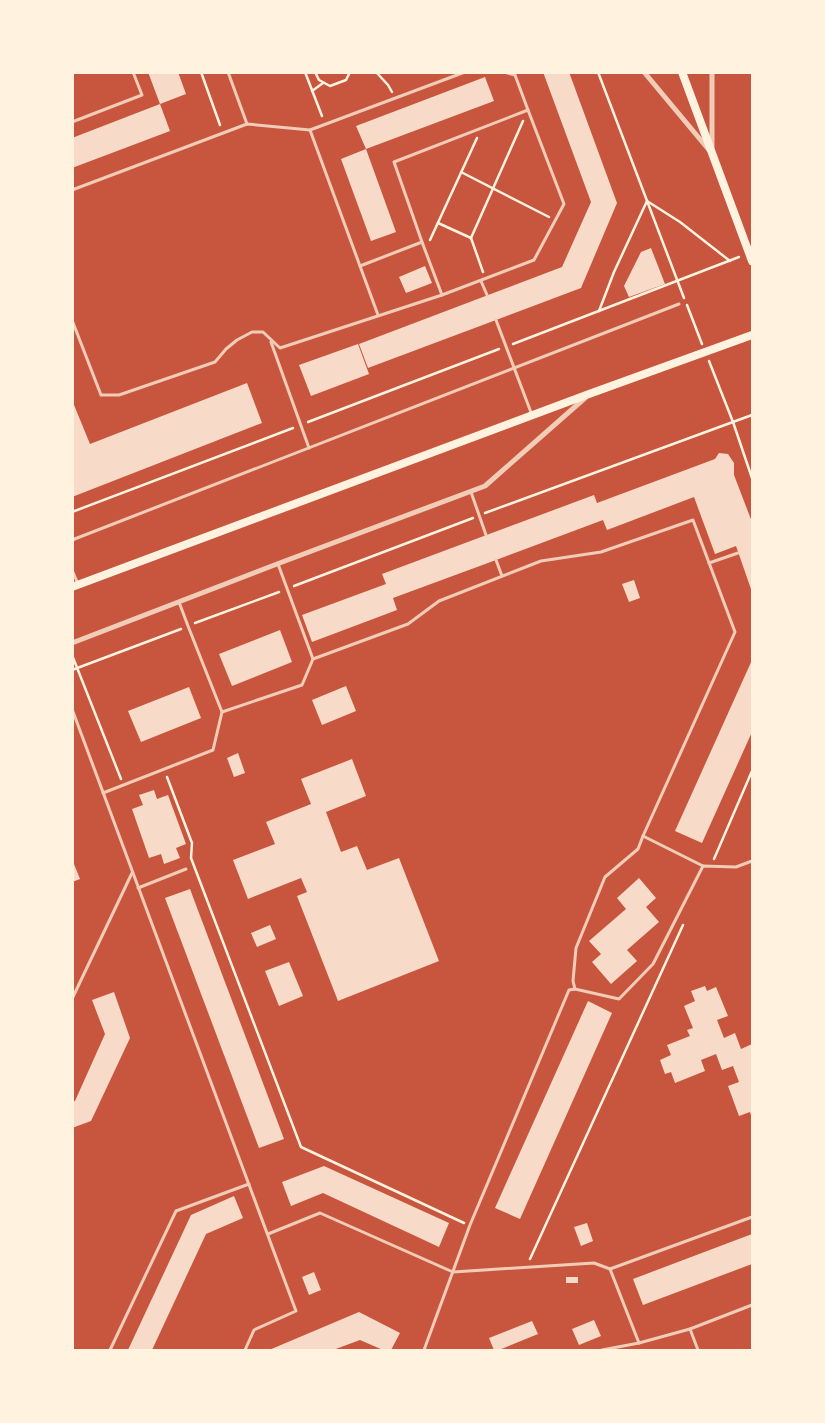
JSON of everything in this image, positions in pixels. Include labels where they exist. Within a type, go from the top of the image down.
[{"type":"main road","points":[[682,72],[751,257]]},
{"type":"main road","points":[[75,586],[752,334]]},
{"type":"street","points":[[644,72],[712,153]]},
{"type":"street","points":[[712,72],[712,153]]},
{"type":"street","points":[[72,643],[485,486],[589,394]]},
{"type":"lane","points":[[72,122],[142,95],[134,72]]},
{"type":"lane","points":[[228,72],[247,124]]},
{"type":"lane","points":[[72,190],[247,124],[310,130],[465,72]]},
{"type":"lane","points":[[72,320],[101,396],[119,396],[214,362],[237,340],[252,332],[263,332],[280,348],[442,295],[534,260],[564,204],[514,76],[504,72]]},
{"type":"lane","points":[[442,295],[394,162],[528,110]]},
{"type":"lane","points":[[310,130],[378,315]]},
{"type":"lane","points":[[360,266],[422,242]]},
{"type":"lane","points":[[484,280],[487,295]]},
{"type":"lane","points":[[72,540],[679,304]]},
{"type":"lane","points":[[496,320],[532,416]]},
{"type":"lane","points":[[271,341],[309,448]]},
{"type":"lane","points":[[471,492],[486,535]]},
{"type":"lane","points":[[313,659],[408,624],[439,601],[541,561],[601,552],[693,520],[735,632],[638,849],[604,877],[576,948],[573,981],[575,989]]},
{"type":"lane","points":[[709,563],[738,553]]},
{"type":"lane","points":[[496,560],[502,576]]},
{"type":"lane","points":[[222,712],[302,686],[313,659],[277,564]]},
{"type":"lane","points":[[72,570],[75,586]]},
{"type":"lane","points":[[103,793],[213,750],[222,712],[180,602]]},
{"type":"lane","points":[[72,709],[296,1311],[254,1330],[245,1350]]},
{"type":"lane","points":[[643,836],[703,866],[736,866],[752,861]]},
{"type":"lane","points":[[424,1350],[470,1226],[569,990],[575,989],[618,1000],[653,964],[703,866]]},
{"type":"lane","points":[[138,888],[186,869]]},
{"type":"lane","points":[[72,999],[132,872]]},
{"type":"lane","points":[[110,1350],[176,1211],[249,1184]]},
{"type":"lane","points":[[268,1234],[320,1213],[453,1272],[594,1263],[610,1269],[752,1216]]},
{"type":"lane","points":[[610,1269],[639,1343]]},
{"type":"lane","points":[[602,1350],[639,1343],[690,1328],[752,1305]]},
{"type":"lane","points":[[690,1328],[698,1350]]},
{"type":"path","points":[[201,72],[223,133]]},
{"type":"path","points":[[305,72],[326,125]]},
{"type":"path","points":[[315,72],[319,80],[330,86],[346,80],[350,72]]},
{"type":"path","points":[[376,72],[388,85],[396,99]]},
{"type":"path","points":[[598,72],[677,281],[733,422],[752,478]]},
{"type":"path","points":[[312,91],[323,82]]},
{"type":"path","points":[[484,280],[471,238],[528,110]]},
{"type":"path","points":[[425,250],[482,128]]},
{"type":"path","points":[[462,172],[555,220]]},
{"type":"path","points":[[647,201],[680,222],[730,261]]},
{"type":"path","points":[[599,311],[614,272],[647,201]]},
{"type":"path","points":[[438,223],[471,238]]},
{"type":"path","points":[[72,512],[730,261],[751,257]]},
{"type":"path","points":[[287,589],[479,515],[752,415]]},
{"type":"path","points":[[72,655],[123,785]]},
{"type":"path","points":[[164,769],[192,843],[191,858],[301,1147],[470,1226]]},
{"type":"path","points":[[711,866],[752,771]]},
{"type":"path","points":[[526,1268],[686,920]]},
{"type":"building","points":[[148,72],[178,72],[186,94],[160,104]]},
{"type":"building","points":[[543,72],[569,72],[617,203],[581,288],[368,368],[359,344],[562,267],[591,202]]},
{"type":"building","points":[[485,77],[494,101],[366,149],[356,126]]},
{"type":"building","points":[[160,104],[170,131],[72,168],[72,138]]},
{"type":"building","points":[[366,149],[396,232],[371,241],[341,159]]},
{"type":"building","points":[[651,248],[665,284],[629,297],[624,286],[641,252]]},
{"type":"building","points":[[425,266],[432,283],[406,293],[399,277]]},
{"type":"building","points":[[358,344],[369,374],[311,396],[299,365]]},
{"type":"building","points":[[247,383],[262,423],[72,497],[72,400],[90,444]]},
{"type":"building","points":[[719,453],[728,454],[734,463],[734,475],[752,522],[752,592],[736,546],[715,554],[694,497],[607,530],[603,520],[393,598],[397,610],[312,642],[302,615],[386,584],[382,574],[594,495],[597,503],[715,459]]},
{"type":"building","points":[[634,580],[640,598],[629,602],[622,584]]},
{"type":"building","points":[[280,630],[292,662],[232,686],[219,654]]},
{"type":"building","points":[[752,660],[752,732],[702,843],[675,831]]},
{"type":"building","points":[[346,686],[356,711],[322,725],[312,700]]},
{"type":"building","points":[[189,687],[201,718],[141,742],[128,711]]},
{"type":"building","points":[[238,753],[245,773],[234,777],[227,758]]},
{"type":"building","points":[[352,759],[366,796],[326,812],[341,852],[357,846],[367,870],[399,858],[439,961],[338,1001],[297,896],[307,892],[301,878],[248,899],[233,860],[275,844],[266,822],[311,804],[301,779]]},
{"type":"building","points":[[154,790],[157,799],[168,795],[186,844],[176,848],[180,858],[164,864],[161,854],[149,858],[132,809],[143,805],[139,795]]},
{"type":"building","points":[[72,859],[80,879],[72,882]]},
{"type":"building","points":[[639,878],[656,898],[646,907],[659,922],[627,950],[637,961],[611,984],[592,962],[601,954],[589,941],[626,909],[617,898]]},
{"type":"building","points":[[190,889],[284,1139],[259,1148],[165,898]]},
{"type":"building","points":[[270,925],[276,939],[257,947],[251,933]]},
{"type":"building","points":[[289,962],[303,996],[279,1006],[265,971]]},
{"type":"building","points":[[705,986],[707,991],[716,987],[728,1016],[717,1020],[724,1038],[735,1033],[741,1049],[752,1044],[752,1118],[750,1112],[739,1116],[728,1086],[739,1082],[733,1066],[722,1070],[716,1054],[701,1060],[705,1071],[675,1083],[671,1072],[665,1074],[660,1060],[671,1055],[667,1045],[690,1036],[687,1030],[693,1028],[684,1006],[695,1001],[691,991]]},
{"type":"building","points":[[114,992],[130,1038],[91,1121],[72,1128],[72,1102],[75,1101],[105,1034],[92,1000]]},
{"type":"building","points":[[588,1001],[612,1013],[520,1219],[495,1208]]},
{"type":"building","points":[[324,1166],[449,1223],[439,1247],[323,1193],[291,1206],[282,1182]]},
{"type":"building","points":[[234,1196],[243,1218],[206,1234],[152,1350],[128,1350],[191,1215]]},
{"type":"building","points":[[587,1223],[593,1241],[581,1246],[574,1227]]},
{"type":"building","points":[[752,1234],[752,1264],[643,1305],[633,1279]]},
{"type":"building","points":[[314,1272],[321,1290],[309,1295],[302,1277]]},
{"type":"building","points":[[566,1277],[578,1277],[578,1283],[566,1283]]},
{"type":"building","points":[[359,1312],[400,1333],[391,1350],[383,1350],[360,1340],[333,1350],[269,1350]]},
{"type":"building","points":[[594,1320],[601,1336],[579,1345],[572,1329]]},
{"type":"building","points":[[532,1321],[538,1334],[499,1350],[494,1350],[489,1338]]}]
